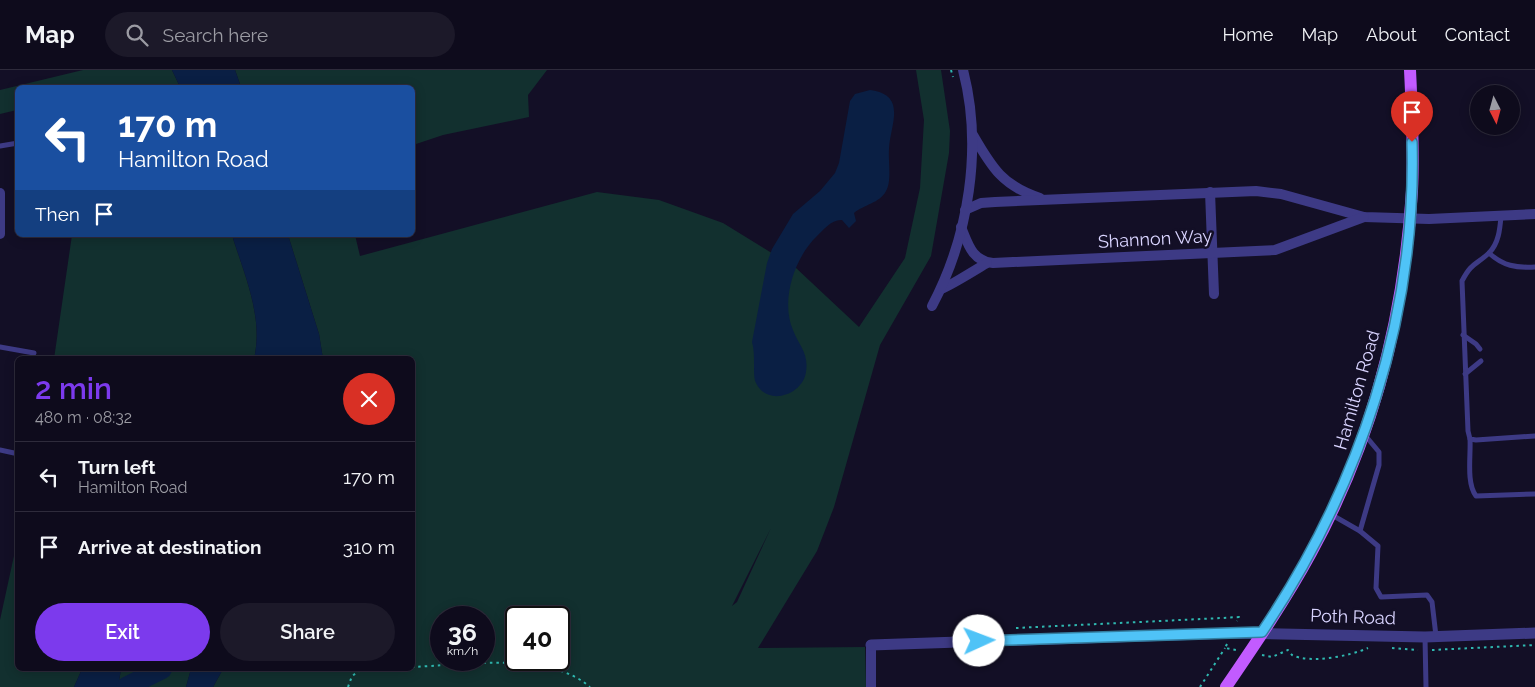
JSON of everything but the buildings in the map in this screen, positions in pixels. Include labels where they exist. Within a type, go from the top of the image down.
[{"type":"main road","name":"Hamilton Road","points":[[1226,687],[1292,588],[1331,514],[1364,434],[1391,339],[1401,291],[1409,219],[1413,157],[1410,70]]},
{"type":"street","points":[[932,306],[941,289],[962,227],[965,210],[973,134],[964,70]]},
{"type":"street","name":"Shannon Way","points":[[973,134],[988,162],[999,175],[1019,189],[1044,200]]},
{"type":"street","name":"Shannon Way","points":[[965,210],[987,202],[1268,191],[1364,217],[1409,219],[1535,214]]},
{"type":"street","points":[[1210,192],[1214,294]]},
{"type":"street","points":[[0,193],[0,234]]},
{"type":"street","name":"Shannon Way","points":[[987,263],[1274,250],[1364,217]]},
{"type":"street","points":[[941,289],[948,288],[961,277],[987,263],[973,254],[962,227]]},
{"type":"street","name":"Poth Road","points":[[871,646],[1100,636],[1262,632],[1430,636],[1535,632]]},
{"type":"street","points":[[871,646],[871,687]]},
{"type":"lane","points":[[0,146],[15,144]]},
{"type":"lane","points":[[1501,216],[1499,233],[1489,253],[1476,261],[1462,281],[1471,480],[1473,492],[1476,496],[1535,494]]},
{"type":"lane","points":[[1489,253],[1500,263],[1510,266],[1535,267]]},
{"type":"lane","points":[[1464,335],[1476,344],[1480,350]]},
{"type":"lane","points":[[0,347],[34,353]]},
{"type":"lane","points":[[1465,374],[1480,361]]},
{"type":"lane","points":[[1360,531],[1379,465],[1379,452],[1376,446],[1364,434]]},
{"type":"lane","points":[[1470,439],[1535,436]]},
{"type":"lane","points":[[0,450],[14,453]]},
{"type":"lane","points":[[1331,514],[1360,531],[1378,546],[1376,588],[1381,597],[1427,595],[1432,602],[1426,687]]},
{"type":"path","points":[[950,70],[955,85]]},
{"type":"path","points":[[1200,687],[1225,648]]},
{"type":"path","points":[[415,667],[533,665],[571,674],[590,687]]},
{"type":"path","points":[[348,687],[352,676],[359,671]]},
{"type":"green space","points":[[83,70],[172,70],[179,85],[21,85]]},
{"type":"green space","points":[[235,70],[547,70],[528,95],[529,117],[443,135],[415,144],[415,85],[240,85]]},
{"type":"green space","points":[[916,70],[941,70],[950,131],[949,153],[931,256],[880,345],[834,507],[817,551],[758,648],[865,647],[866,687],[213,687],[222,671],[415,671],[415,356],[323,356],[319,334],[289,237],[355,237],[360,256],[597,192],[659,200],[723,223],[796,268],[859,327],[905,258],[920,188],[924,120]],"holes":[[[771,528],[737,602],[732,606]]]},
{"type":"green space","points":[[15,86],[15,110],[0,114],[0,90]]},
{"type":"green space","points":[[72,237],[233,237],[255,312],[254,356],[54,356]]},
{"type":"green space","points":[[15,551],[15,671],[81,671],[74,687],[0,687],[0,620]]},
{"type":"green space","points":[[121,671],[190,671],[186,687],[118,687]]},
{"type":"water","points":[[172,70],[235,70],[240,85],[179,85]]},
{"type":"water","points":[[870,90],[882,93],[889,98],[893,105],[888,187],[880,198],[854,213],[856,221],[849,228],[842,220],[831,223],[817,236],[802,255],[792,280],[788,306],[793,330],[805,355],[806,372],[803,380],[792,392],[776,396],[768,395],[761,390],[755,380],[752,342],[767,263],[772,249],[793,214],[820,191],[835,173],[839,163],[850,101],[855,94]]},
{"type":"water","points":[[233,237],[289,237],[319,334],[323,356],[254,356],[255,312]]},
{"type":"water","points":[[81,671],[121,671],[118,687],[74,687]]},
{"type":"water","points":[[190,671],[222,671],[213,687],[186,687]]},
{"type":"waterway","points":[[126,687],[158,671]]},
{"type":"route","points":[[979,641],[1262,632],[1292,588],[1326,525],[1354,462],[1374,404],[1383,373],[1401,291],[1412,190],[1412,142]]}]
